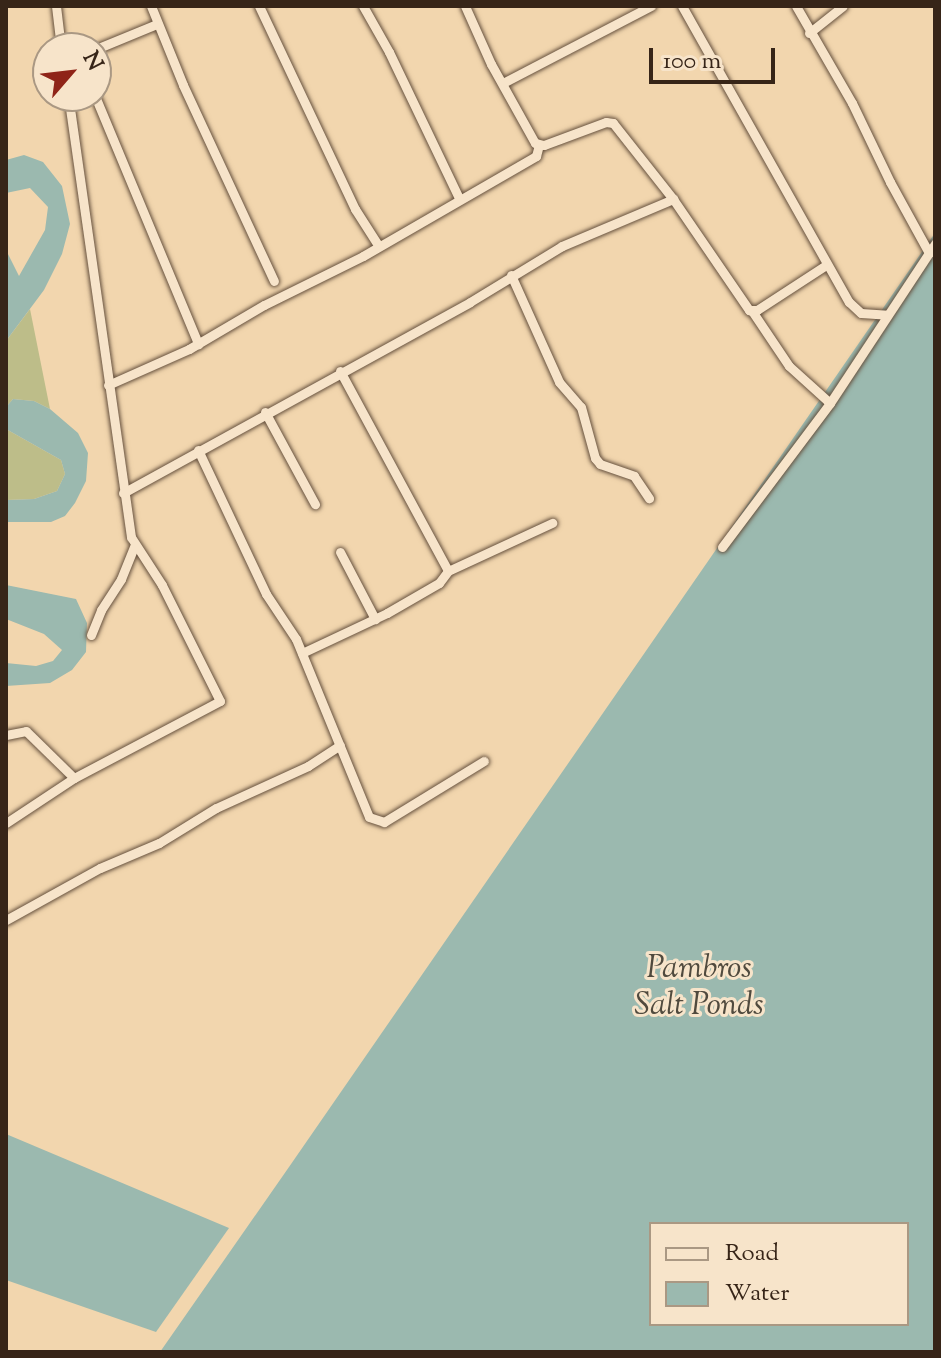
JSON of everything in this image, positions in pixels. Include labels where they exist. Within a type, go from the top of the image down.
[{"type":"street","points":[[56,6],[59,32]]},
{"type":"street","points":[[151,6],[274,281]]},
{"type":"street","points":[[259,6],[355,209],[378,245]]},
{"type":"street","points":[[363,6],[389,52],[459,198]]},
{"type":"street","points":[[465,6],[531,138],[539,145],[552,143],[606,122],[613,123],[673,199],[789,366],[830,403]]},
{"type":"street","points":[[503,83],[651,6]]},
{"type":"street","points":[[682,6],[849,302],[861,313],[887,315]]},
{"type":"street","points":[[722,547],[830,403],[932,248],[890,182],[852,103],[796,6]]},
{"type":"street","points":[[809,33],[843,6]]},
{"type":"street","points":[[112,42],[157,24]]},
{"type":"street","points":[[6,823],[74,778],[220,701],[153,568],[134,546],[123,493],[70,112]]},
{"type":"street","points":[[102,112],[198,344]]},
{"type":"street","points":[[108,385],[198,344],[378,245],[536,156],[539,145]]},
{"type":"street","points":[[123,493],[265,412],[449,314],[562,246],[673,199]]},
{"type":"street","points":[[752,311],[826,265]]},
{"type":"street","points":[[511,275],[559,382],[581,407],[595,458],[600,464],[634,476],[649,498]]},
{"type":"street","points":[[340,371],[448,571]]},
{"type":"street","points":[[265,412],[315,504]]},
{"type":"street","points":[[198,450],[266,594],[302,653],[369,817],[379,823],[484,761]]},
{"type":"street","points":[[302,653],[375,619],[439,583],[448,571],[552,523]]},
{"type":"street","points":[[91,635],[101,610],[121,579],[134,546]]},
{"type":"street","points":[[340,552],[375,619]]},
{"type":"street","points":[[6,735],[26,731],[74,778]]},
{"type":"street","points":[[6,920],[100,868],[159,843],[216,808],[308,766],[340,745]]},
{"type":"green space","points":[[30,309],[50,409],[34,401],[13,399],[6,407],[6,341]]},
{"type":"green space","points":[[6,429],[61,460],[65,474],[57,491],[34,499],[6,500]]},
{"type":"water","points":[[24,155],[43,162],[62,186],[70,224],[62,254],[44,290],[6,341],[6,250],[19,276],[45,230],[48,207],[30,188],[6,193],[6,160]]},
{"type":"water","name":"Pambros Salt Ponds","points":[[935,233],[935,1352],[160,1352],[289,1167]]},
{"type":"water","points":[[13,399],[34,401],[50,409],[78,433],[88,453],[86,481],[75,503],[65,516],[51,522],[6,522],[6,500],[34,499],[57,491],[65,474],[61,460],[6,429],[6,407]]},
{"type":"water","points":[[6,585],[76,599],[87,623],[86,652],[72,670],[50,683],[6,686],[6,663],[36,666],[53,661],[62,650],[44,634],[6,619]]},
{"type":"water","points":[[6,1134],[229,1228],[156,1332],[6,1280]]}]
